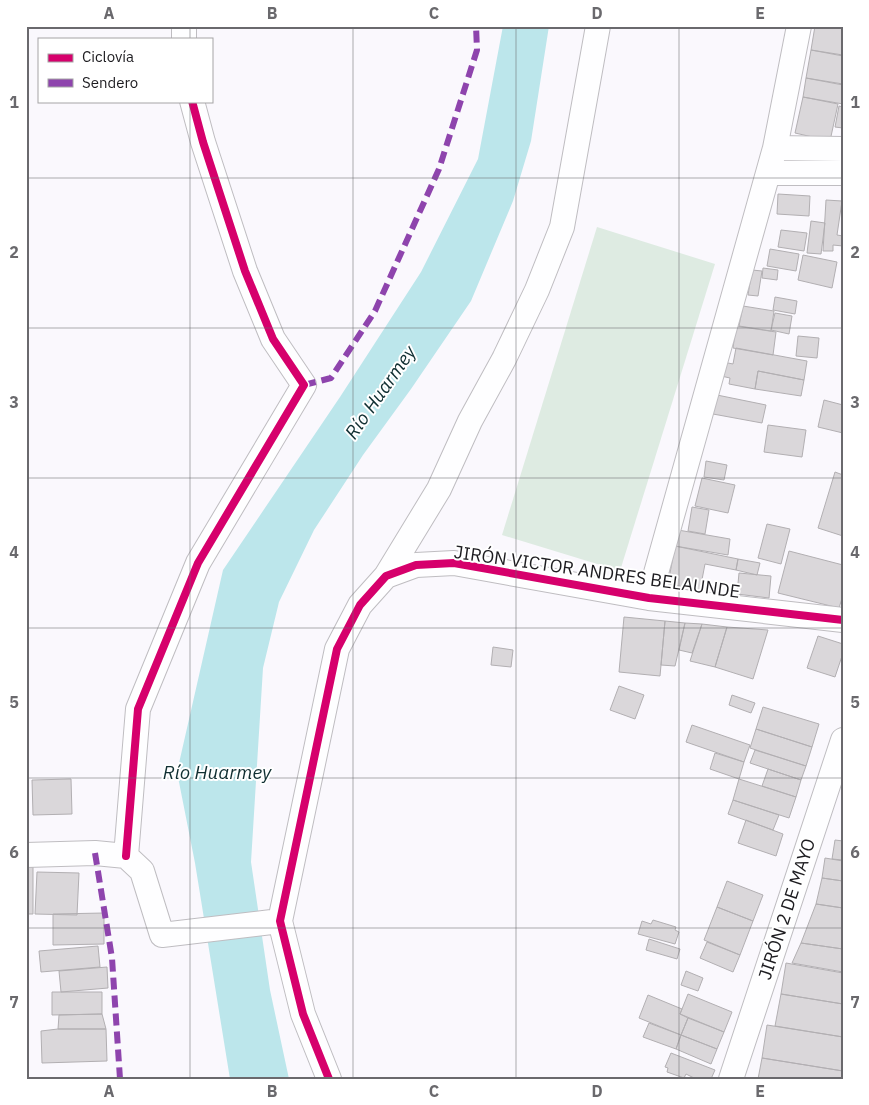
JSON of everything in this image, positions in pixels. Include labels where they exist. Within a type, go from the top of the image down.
[{"type":"street","points":[[386,576],[440,489],[470,421],[504,359],[537,290],[562,227],[598,26]]},
{"type":"street","points":[[649,598],[776,148],[799,26]]},
{"type":"street","points":[[126,856],[138,709],[198,563],[304,385],[273,339],[244,271],[192,102]]},
{"type":"street","points":[[776,148],[843,149]]},
{"type":"street","points":[[768,173],[843,173]]},
{"type":"street","name":"JIRÓN VICTOR ANDRES BELAUNDE","points":[[280,922],[337,649],[360,605],[386,576],[416,565],[454,563],[649,598],[843,620]]},
{"type":"street","name":"JIRÓN 2 DE MAYO","points":[[731,1079],[843,740]]},
{"type":"street","points":[[26,855],[95,853],[126,856],[142,871],[162,935],[280,922],[303,1014],[328,1079]]},
{"type":"shaded area","points":[[597,227],[715,264],[620,571],[502,535]]},
{"type":"water","name":"Río Huarmey","points":[[503,26],[549,26],[531,141],[513,201],[471,301],[363,455],[314,530],[279,602],[263,668],[251,862],[270,990],[289,1079],[230,1079],[195,863],[177,772],[223,570],[340,397],[421,272],[478,159]]},
{"type":"building","points":[[815,26],[843,26],[843,55],[811,50]]},
{"type":"building","points":[[811,50],[843,56],[843,84],[806,78]]},
{"type":"building","points":[[806,78],[843,85],[843,104],[803,97]]},
{"type":"building","points":[[803,97],[838,104],[830,141],[795,133]]},
{"type":"building","points":[[839,106],[843,107],[843,128],[835,127]]},
{"type":"building","points":[[778,194],[810,196],[809,216],[777,214]]},
{"type":"building","points":[[826,200],[842,201],[837,235],[843,236],[843,246],[833,245],[833,251],[823,251]]},
{"type":"building","points":[[811,221],[825,223],[821,254],[807,253]]},
{"type":"building","points":[[781,230],[807,233],[804,251],[778,247]]},
{"type":"building","points":[[770,249],[799,254],[796,271],[767,266]]},
{"type":"building","points":[[803,255],[837,262],[832,288],[798,280]]},
{"type":"building","points":[[763,268],[778,270],[777,280],[762,278]]},
{"type":"building","points":[[752,270],[762,271],[758,296],[748,295]]},
{"type":"building","points":[[775,297],[797,301],[795,314],[773,310]]},
{"type":"building","points":[[743,306],[774,311],[771,331],[739,326]]},
{"type":"building","points":[[775,313],[792,316],[789,334],[771,330]]},
{"type":"building","points":[[736,326],[776,332],[773,355],[733,348]]},
{"type":"building","points":[[798,336],[819,338],[817,358],[796,356]]},
{"type":"building","points":[[736,348],[807,361],[804,380],[758,371],[755,389],[729,384],[730,378],[721,376],[723,362],[733,364]]},
{"type":"building","points":[[758,371],[804,380],[801,396],[755,389]]},
{"type":"building","points":[[717,395],[766,405],[762,423],[713,414]]},
{"type":"building","points":[[824,400],[843,405],[843,433],[818,427]]},
{"type":"building","points":[[768,425],[806,430],[802,457],[764,452]]},
{"type":"building","points":[[706,461],[727,465],[724,480],[704,477]]},
{"type":"building","points":[[835,472],[843,475],[843,536],[818,528]]},
{"type":"building","points":[[702,478],[735,485],[728,513],[695,506]]},
{"type":"building","points":[[692,507],[709,510],[705,534],[688,531]]},
{"type":"building","points":[[767,524],[790,529],[781,564],[758,558]]},
{"type":"building","points":[[678,530],[730,539],[728,555],[675,546]]},
{"type":"building","points":[[675,546],[738,559],[736,570],[705,564],[700,590],[668,584]]},
{"type":"building","points":[[789,551],[843,565],[843,595],[839,608],[778,593]]},
{"type":"building","points":[[738,559],[760,563],[757,575],[736,570]]},
{"type":"building","points":[[739,573],[771,576],[769,598],[737,594]]},
{"type":"building","points":[[624,617],[665,621],[660,676],[619,672]]},
{"type":"building","points":[[665,621],[685,623],[675,666],[661,665]]},
{"type":"building","points":[[685,623],[702,624],[692,653],[679,650]]},
{"type":"building","points":[[702,624],[727,627],[715,667],[690,661]]},
{"type":"building","points":[[727,627],[768,630],[753,679],[715,667]]},
{"type":"building","points":[[818,636],[843,644],[843,653],[835,677],[807,668]]},
{"type":"building","points":[[493,647],[513,650],[511,667],[491,665]]},
{"type":"building","points":[[619,686],[644,695],[635,719],[610,710]]},
{"type":"building","points":[[732,695],[755,703],[751,713],[729,705]]},
{"type":"building","points":[[763,707],[819,724],[812,747],[756,729]]},
{"type":"building","points":[[692,725],[750,745],[744,762],[686,742]]},
{"type":"building","points":[[756,729],[812,747],[806,766],[750,748]]},
{"type":"building","points":[[755,750],[806,766],[801,780],[750,763]]},
{"type":"building","points":[[715,753],[744,762],[739,779],[710,769]]},
{"type":"building","points":[[768,769],[801,780],[796,797],[762,786]]},
{"type":"building","points":[[71,779],[72,814],[33,815],[32,780]]},
{"type":"building","points":[[739,779],[796,797],[789,818],[733,800]]},
{"type":"building","points":[[733,800],[779,815],[773,830],[728,814]]},
{"type":"building","points":[[746,820],[783,834],[776,856],[738,843]]},
{"type":"building","points":[[835,840],[843,841],[843,860],[832,859]]},
{"type":"building","points":[[825,858],[843,861],[843,881],[822,878]]},
{"type":"building","points":[[26,867],[33,867],[33,914],[26,914]]},
{"type":"building","points":[[37,872],[79,873],[77,915],[35,914]]},
{"type":"building","points":[[822,878],[843,881],[843,908],[816,904]]},
{"type":"building","points":[[727,881],[763,895],[753,921],[717,907]]},
{"type":"building","points":[[816,904],[843,908],[843,949],[801,943]]},
{"type":"building","points":[[717,907],[753,921],[740,955],[704,940]]},
{"type":"building","points":[[104,913],[104,944],[53,945],[53,914]]},
{"type":"building","points":[[653,920],[676,927],[675,930],[679,932],[675,944],[638,934],[642,921],[651,924]]},
{"type":"building","points":[[649,939],[680,949],[677,959],[646,950]]},
{"type":"building","points":[[707,942],[740,955],[733,972],[700,958]]},
{"type":"building","points":[[801,943],[843,949],[843,972],[792,963]]},
{"type":"building","points":[[98,946],[100,967],[41,972],[39,951]]},
{"type":"building","points":[[786,963],[843,973],[843,1004],[781,994]]},
{"type":"building","points":[[107,967],[108,988],[61,992],[59,971]]},
{"type":"building","points":[[686,971],[703,978],[698,991],[681,985]]},
{"type":"building","points":[[52,992],[102,992],[102,1014],[52,1015]]},
{"type":"building","points":[[688,994],[732,1012],[724,1032],[680,1014]]},
{"type":"building","points":[[781,994],[843,1004],[843,1037],[775,1026]]},
{"type":"building","points":[[648,995],[682,1009],[680,1014],[688,1018],[681,1035],[639,1018]]},
{"type":"building","points":[[102,1014],[106,1029],[58,1029],[59,1015]]},
{"type":"building","points":[[688,1018],[724,1032],[717,1049],[681,1035]]},
{"type":"building","points":[[649,1023],[681,1035],[676,1049],[643,1037]]},
{"type":"building","points":[[767,1025],[843,1037],[843,1071],[762,1058]]},
{"type":"building","points":[[106,1029],[107,1061],[42,1063],[41,1031]]},
{"type":"building","points":[[681,1035],[717,1049],[711,1064],[676,1049]]},
{"type":"building","points":[[671,1053],[715,1070],[711,1079],[696,1079],[686,1074],[684,1078],[667,1072],[668,1068],[665,1067]]},
{"type":"building","points":[[762,1058],[843,1071],[843,1079],[758,1079]]},
{"type":"marked path","points":[[304,385],[331,378],[375,311],[439,169],[477,50],[476,26]]},
{"type":"marked path","points":[[95,853],[112,958],[120,1079]]},
{"type":"cycle path","points":[[126,856],[138,709],[198,563],[304,385],[273,339],[245,271],[203,142],[192,102]]},
{"type":"cycle path","points":[[329,1079],[303,1014],[280,921],[337,649],[360,605],[386,576],[416,565],[454,563],[649,598],[843,620]]}]
